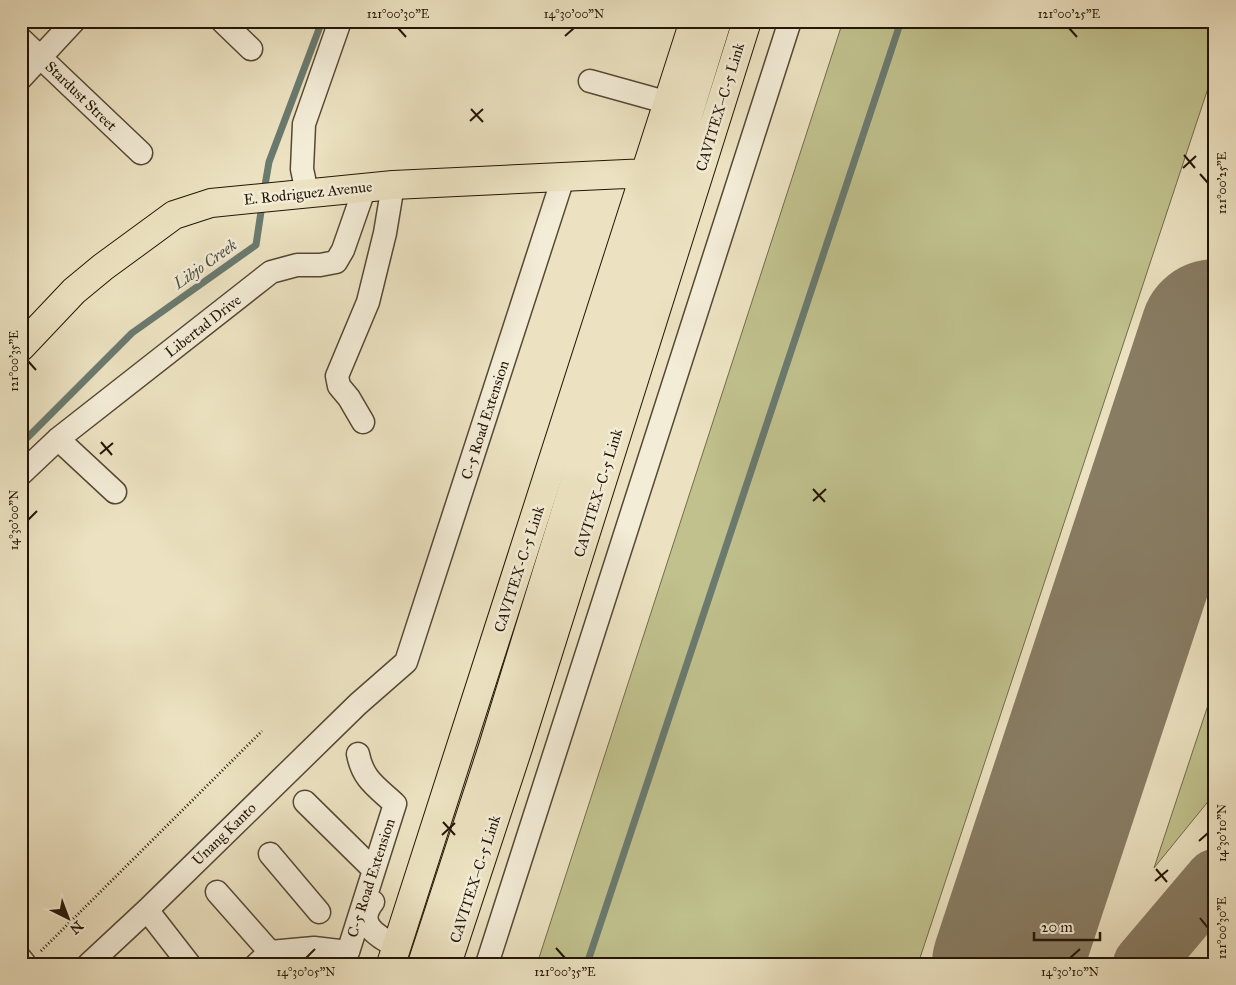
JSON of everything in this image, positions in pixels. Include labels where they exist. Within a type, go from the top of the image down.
[{"type":"main road","points":[[647,173],[694,21]]},
{"type":"main road","name":"CAVITEX–C-5 Link","points":[[422,964],[492,750],[717,21]]},
{"type":"main road","name":"CAVITEX–C-5 Link","points":[[447,964],[525,727],[747,21]]},
{"type":"main road","name":"E. Rodriguez Avenue","points":[[21,347],[74,291],[103,267],[174,215],[211,204],[393,185],[647,173]]},
{"type":"main road","name":"CAVITEX-C-5 Link","points":[[394,955],[647,173]]},
{"type":"street","points":[[21,78],[74,21]]},
{"type":"street","points":[[222,21],[251,49]]},
{"type":"street","points":[[305,193],[302,169],[304,124],[340,21]]},
{"type":"street","points":[[488,964],[790,21]]},
{"type":"street","name":"Stardust Street","points":[[21,39],[141,153]]},
{"type":"street","points":[[590,81],[669,103]]},
{"type":"street","name":"C-5 Road Extension","points":[[406,662],[563,178]]},
{"type":"street","points":[[363,422],[349,398],[339,386],[337,376],[368,302],[385,233],[393,185]]},
{"type":"street","name":"Libertad Drive","points":[[21,474],[58,439],[271,272],[297,265],[320,265],[336,262],[365,187]]},
{"type":"street","points":[[58,439],[115,492]]},
{"type":"street","name":"Unang Kanto","points":[[89,964],[358,704],[406,662]]},
{"type":"street","name":"C-5 Road Extension","points":[[263,958],[314,948],[348,952],[395,804],[365,775],[358,754]]},
{"type":"street","points":[[305,802],[374,870]]},
{"type":"street","points":[[270,854],[319,912]]},
{"type":"street","points":[[217,892],[263,958]]},
{"type":"street","points":[[379,896],[369,907],[366,913],[366,921],[394,955]]},
{"type":"street","points":[[147,910],[189,964]]},
{"type":"path","points":[[27,960],[262,731]]},
{"type":"green space","points":[[843,21],[1215,21],[1215,67],[918,964],[537,964]]},
{"type":"green space","points":[[1215,684],[1215,793],[1154,868]]},
{"type":"waterway","name":"Libjo Creek","points":[[264,191],[269,162],[322,21]]},
{"type":"waterway","points":[[587,964],[901,21]]},
{"type":"waterway","name":"Libjo Creek","points":[[21,444],[132,333],[256,245],[262,205]]},
{"type":"taxiway","points":[[1143,964],[1215,879]]},
{"type":"runway","points":[[1007,964],[1215,334]]}]
